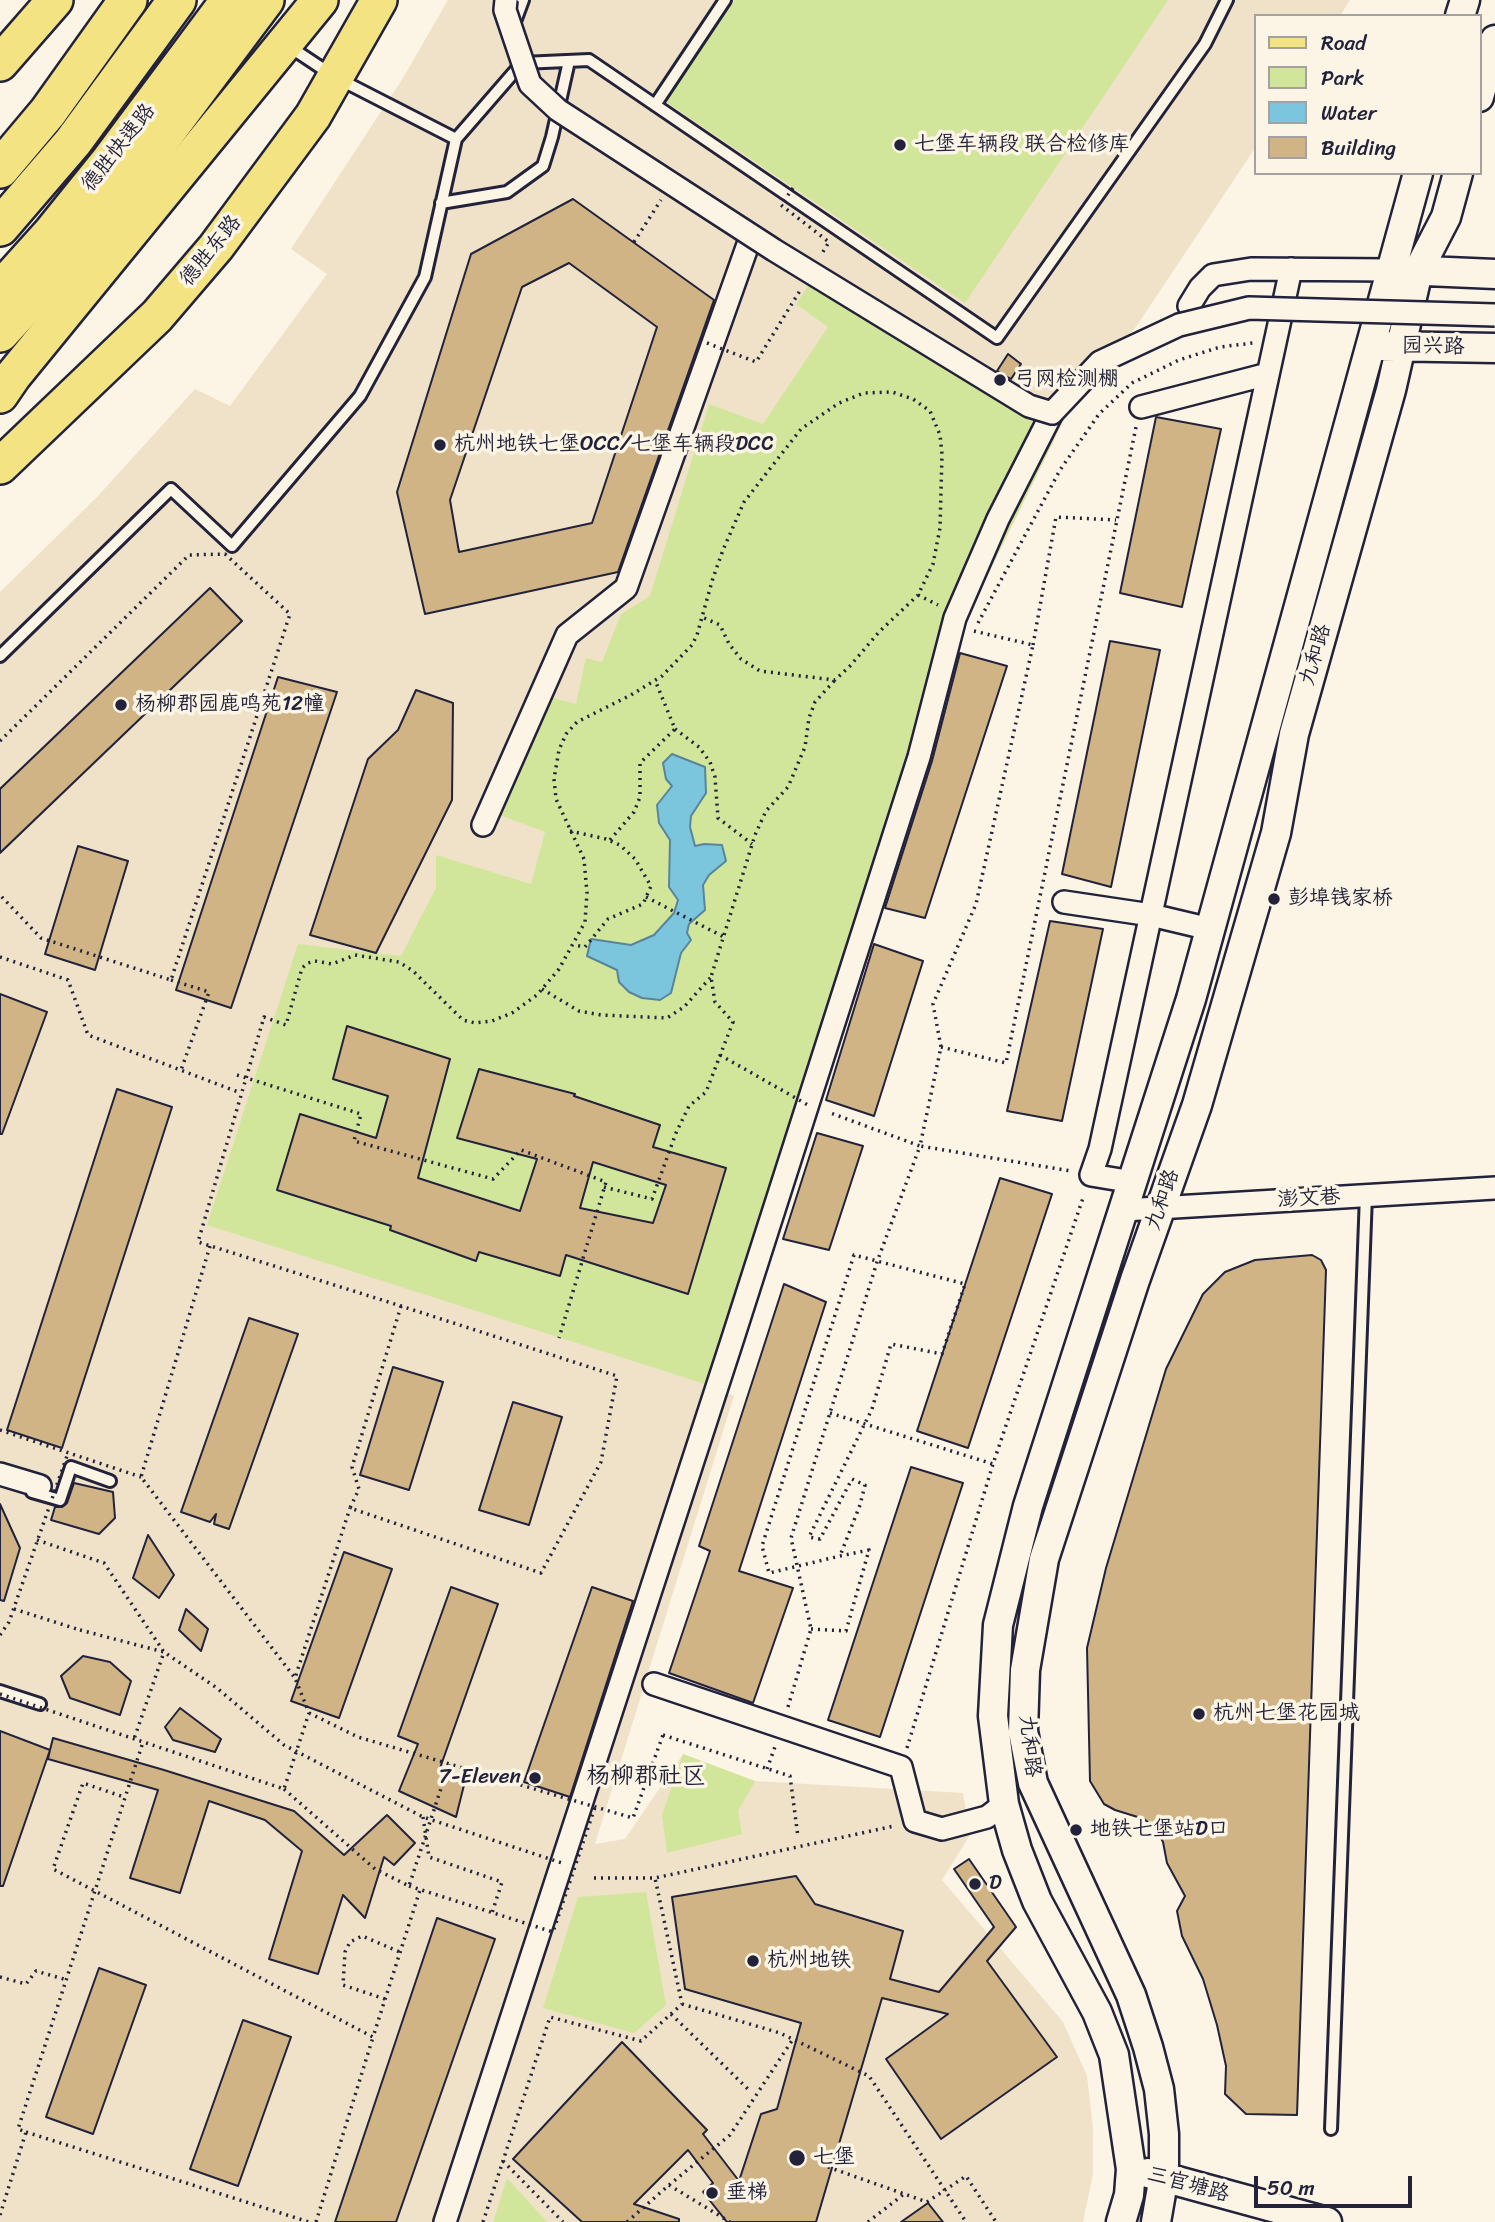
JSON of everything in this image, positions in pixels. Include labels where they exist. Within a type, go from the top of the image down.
[{"type":"highway","points":[[0,169],[48,112],[128,0]]},
{"type":"highway","name":"德胜快速路","points":[[0,227],[74,142],[177,0]]},
{"type":"highway","name":"德胜快速路","points":[[0,290],[52,233],[110,161],[230,0]]},
{"type":"highway","points":[[0,333],[86,239],[265,0]]},
{"type":"main road","points":[[0,63],[55,0]]},
{"type":"main road","points":[[0,395],[320,0]]},
{"type":"main road","name":"德胜东路","points":[[0,466],[157,316],[216,247],[313,116],[379,0]]},
{"type":"street","points":[[506,0],[505,10],[530,84],[558,110],[751,236],[1029,406],[1052,413]]},
{"type":"street","points":[[1481,90],[1495,40]]},
{"type":"street","name":"九和路","points":[[1158,2222],[1164,2176],[1164,2134],[1159,2089],[1131,1995],[1033,1783],[1023,1731],[1025,1670],[1044,1559],[1197,1105],[1276,833],[1294,734],[1401,346],[1405,270],[1418,175]]},
{"type":"street","name":"九和路","points":[[1122,2218],[1129,2195],[1131,2169],[1114,2055],[1097,2012],[1037,1901],[1017,1850],[1004,1804],[993,1716],[998,1625],[1028,1506],[1191,999],[1372,346],[1405,270],[1446,217],[1457,175]]},
{"type":"street","points":[[482,825],[567,635],[626,588],[751,236]]},
{"type":"street","points":[[1189,306],[1200,288],[1213,275],[1251,269],[1405,270],[1495,274]]},
{"type":"street","points":[[1133,1182],[1091,1175],[1101,1149],[1291,270]]},
{"type":"street","points":[[445,2222],[562,1863],[588,1805],[919,757],[955,618],[998,519],[1052,413],[1100,362],[1179,325],[1249,308],[1495,315]]},
{"type":"street","name":"园兴路","points":[[1372,346],[1495,348]]},
{"type":"street","points":[[1141,407],[1268,374]]},
{"type":"street","points":[[1064,902],[1151,915],[1210,929]]},
{"type":"street","name":"澎文巷","points":[[1124,1210],[1495,1188]]},
{"type":"street","points":[[0,1474],[40,1486]]},
{"type":"street","points":[[654,1684],[901,1767],[915,1821],[942,1829],[987,1817],[1004,1804]]},
{"type":"street","name":"三官塘路","points":[[1131,2169],[1327,2222]]},
{"type":"street","name":"三官塘路","points":[[1122,2218],[1158,2222]]},
{"type":"lane","points":[[522,63],[508,40],[523,0]]},
{"type":"lane","points":[[655,105],[725,0]]},
{"type":"lane","points":[[0,656],[171,489],[232,546],[360,396],[425,277],[456,139],[522,63],[589,60],[997,338],[1205,44],[1227,0]]},
{"type":"lane","points":[[284,43],[335,77],[456,139]]},
{"type":"lane","points":[[442,203],[507,192],[543,166],[569,61]]},
{"type":"lane","points":[[1331,2129],[1366,1195]]},
{"type":"lane","points":[[0,1483],[60,1500],[71,1467],[110,1481]]},
{"type":"lane","points":[[0,1692],[40,1704]]},
{"type":"path","points":[[634,242],[671,184]]},
{"type":"path","points":[[793,188],[780,205],[829,242],[816,264]]},
{"type":"path","points":[[708,343],[756,362],[803,285]]},
{"type":"path","points":[[1033,645],[974,631],[1060,470],[1099,414],[1132,383],[1179,360],[1220,347],[1276,340]]},
{"type":"path","points":[[350,1508],[541,1573],[601,1462],[617,1376],[198,1242],[264,1017],[286,1026],[302,968],[307,963],[315,961],[332,964],[355,955],[399,962],[413,971],[457,1017],[475,1023],[492,1021],[512,1013],[537,995],[542,989],[559,969],[585,922],[587,893],[584,859],[556,799],[554,779],[559,750],[566,734],[577,722],[655,680],[692,645],[723,550],[744,502],[801,429],[839,403],[864,393],[892,392],[912,399],[930,411],[940,435],[940,528],[933,564],[918,595],[879,632],[815,702],[804,747],[788,787],[766,811],[753,844],[711,978],[684,1007],[667,1018],[601,1015],[579,1011],[542,989]]},
{"type":"path","points":[[941,1047],[1006,1063],[1141,407]]},
{"type":"path","points":[[782,1727],[811,1629],[791,1538],[877,1262],[920,1146],[941,1047],[933,1004],[975,904],[1033,645],[1056,517],[1117,520]]},
{"type":"path","points":[[0,741],[189,555],[225,554],[290,614],[171,979]]},
{"type":"path","points":[[702,617],[720,625],[729,644],[741,659],[760,671],[835,680]]},
{"type":"path","points":[[655,680],[675,729],[699,747],[710,762],[715,777],[718,818],[753,844]]},
{"type":"path","points":[[610,841],[634,812],[640,797],[640,763],[675,729]]},
{"type":"path","points":[[570,831],[620,845],[635,859],[651,886],[643,904],[608,919],[585,947],[574,945]]},
{"type":"path","points":[[0,895],[41,938],[209,992],[181,1070]]},
{"type":"path","points":[[646,897],[724,937]]},
{"type":"path","points":[[0,957],[68,980],[88,1035],[242,1093]]},
{"type":"path","points":[[604,1187],[652,1199],[676,1133],[689,1106],[706,1092],[733,1022],[715,1002],[711,978]]},
{"type":"path","points":[[720,1055],[808,1105],[920,1146],[1091,1175],[993,1464],[901,1767]]},
{"type":"path","points":[[237,1075],[361,1114],[354,1141],[493,1179],[521,1150],[606,1182],[559,1338]]},
{"type":"path","points":[[141,1477],[211,1245]]},
{"type":"path","points":[[811,1629],[846,1631],[869,1550],[769,1573],[762,1546],[854,1255],[965,1284],[942,1354],[891,1344],[872,1409],[809,1537],[820,1539],[852,1479],[865,1485],[840,1556]]},
{"type":"path","points":[[295,1678],[350,1508],[359,1489],[352,1467],[401,1306]]},
{"type":"path","points":[[830,1413],[993,1464]]},
{"type":"path","points":[[0,1430],[141,1477],[295,1678],[309,1713],[284,1789]]},
{"type":"path","points":[[0,1635],[9,1622],[68,1453]]},
{"type":"path","points":[[37,1540],[104,1563],[164,1652]]},
{"type":"path","points":[[14,1608],[80,1630],[164,1652],[217,1688],[284,1745],[423,1817],[562,1863]]},
{"type":"path","points":[[134,1739],[164,1652]]},
{"type":"path","points":[[0,1692],[284,1789],[375,1869],[420,1890],[553,1932],[588,1805]]},
{"type":"path","points":[[309,1713],[358,1737],[633,1818],[663,1735],[790,1776],[798,1837]]},
{"type":"path","points":[[143,1742],[18,2129],[309,2222]]},
{"type":"path","points":[[409,1886],[449,1764]]},
{"type":"path","points":[[121,1796],[83,1783],[53,1869],[373,2036]]},
{"type":"path","points":[[423,1817],[429,1857],[502,1882],[492,1913]]},
{"type":"path","points":[[594,1878],[655,1878],[915,1821]]},
{"type":"path","points":[[655,1878],[681,2004]]},
{"type":"path","points":[[316,2222],[420,1890]]},
{"type":"path","points":[[385,1999],[343,1985],[345,1952],[350,1942],[362,1936],[400,1952]]},
{"type":"path","points":[[0,1977],[26,1984],[36,1971],[66,1980]]},
{"type":"path","points":[[483,2222],[550,2017],[641,2041],[681,2004]]},
{"type":"path","points":[[681,2004],[780,2033],[869,2076],[966,2222]]},
{"type":"path","points":[[671,2014],[751,2092]]},
{"type":"path","points":[[627,2222],[730,2135],[793,2039]]},
{"type":"path","points":[[0,2215],[26,2132]]},
{"type":"path","points":[[503,2161],[562,2222]]},
{"type":"path","points":[[828,2167],[927,2202],[966,2176],[996,2222]]},
{"type":"path","points":[[669,2185],[730,2222]]},
{"type":"path","points":[[869,2222],[904,2194]]},
{"type":"shaded area","points":[[448,0],[1350,0],[1341,14],[1254,14],[1254,150],[1138,324],[1068,412],[925,702],[705,1384],[734,1396],[595,1844],[625,1839],[683,1754],[755,1781],[963,1793],[970,1835],[942,1880],[1063,2022],[1087,2076],[1093,2129],[1093,2174],[1083,2222],[0,2222],[0,592],[98,496],[195,389],[230,406],[327,274],[291,249],[403,78]]},
{"type":"green space","name":"七堡车辆段 联合检修库","points":[[735,0],[1168,0],[965,303],[666,102]]},
{"type":"green space","points":[[817,273],[1055,438],[925,702],[705,1384],[207,1225],[298,944],[401,956],[436,888],[436,855],[531,884],[545,832],[500,815],[546,696],[576,704],[586,658],[602,662],[621,614],[650,596],[709,404],[763,424],[828,327],[796,304]]},
{"type":"green space","points":[[683,1754],[755,1781],[738,1811],[742,1834],[667,1853],[662,1815]]},
{"type":"green space","points":[[646,1892],[666,2005],[634,2033],[543,2008],[578,1897]]},
{"type":"green space","points":[[507,2178],[547,2222],[493,2222]]},
{"type":"water","points":[[672,754],[705,767],[706,793],[691,816],[690,827],[695,846],[722,845],[726,861],[709,875],[703,885],[705,910],[689,924],[687,933],[691,940],[681,953],[671,993],[660,1000],[642,998],[629,992],[619,982],[617,970],[587,956],[591,939],[631,945],[654,935],[674,913],[678,900],[669,887],[670,840],[659,823],[657,805],[672,786],[666,779],[663,763]]},
{"type":"building","name":"杭州地铁七堡OCC/七堡车辆段DCC","points":[[573,199],[714,300],[618,572],[425,614],[397,492],[471,254]],"holes":[[[569,263],[657,327],[592,523],[459,552],[450,500],[522,287]]]},
{"type":"building","points":[[1008,354],[1021,364],[1011,379],[997,371]]},
{"type":"building","points":[[1156,417],[1221,429],[1182,607],[1120,593]]},
{"type":"building","name":"杨柳郡园鹿鸣苑12幢","points":[[210,588],[242,621],[0,853],[0,789]]},
{"type":"building","points":[[1110,641],[1160,650],[1111,887],[1062,874]]},
{"type":"building","points":[[960,653],[1007,666],[925,918],[885,908],[932,761]]},
{"type":"building","points":[[278,677],[337,692],[231,1008],[176,990]]},
{"type":"building","points":[[416,690],[453,703],[452,800],[376,953],[310,935],[368,759],[398,730]]},
{"type":"building","points":[[78,846],[128,861],[95,970],[45,954]]},
{"type":"building","points":[[1050,921],[1103,929],[1062,1121],[1007,1111]]},
{"type":"building","points":[[874,944],[923,961],[874,1116],[826,1100]]},
{"type":"building","points":[[0,994],[47,1012],[2,1134],[0,1134]]},
{"type":"building","points":[[347,1026],[450,1059],[418,1178],[520,1211],[537,1159],[457,1138],[479,1069],[575,1094],[574,1096],[660,1125],[653,1147],[726,1168],[688,1294],[566,1255],[560,1276],[479,1252],[476,1261],[390,1230],[391,1226],[277,1190],[300,1114],[376,1138],[388,1096],[333,1079]],"holes":[[[593,1162],[666,1185],[653,1223],[580,1208]]]},
{"type":"building","points":[[117,1089],[172,1107],[62,1448],[7,1430]]},
{"type":"building","points":[[817,1133],[863,1146],[829,1250],[783,1239]]},
{"type":"building","points":[[1000,1178],[1052,1194],[968,1448],[917,1431]]},
{"type":"building","name":"杭州七堡花园城","points":[[1312,1255],[1321,1260],[1326,1270],[1297,2115],[1246,2114],[1225,2094],[1226,2066],[1217,2025],[1203,1979],[1182,1936],[1177,1911],[1185,1896],[1167,1863],[1163,1842],[1156,1829],[1144,1819],[1104,1804],[1090,1781],[1087,1648],[1106,1568],[1166,1369],[1203,1294],[1225,1272],[1255,1260]]},
{"type":"building","points":[[784,1284],[826,1302],[739,1571],[793,1588],[753,1703],[669,1673],[710,1551],[699,1546]]},
{"type":"building","points":[[249,1318],[298,1334],[229,1529],[214,1524],[216,1514],[210,1522],[181,1512]]},
{"type":"building","points":[[393,1367],[443,1382],[409,1490],[360,1475]]},
{"type":"building","points":[[513,1402],[562,1417],[529,1525],[479,1510]]},
{"type":"building","points":[[911,1467],[963,1483],[880,1737],[828,1720]]},
{"type":"building","points":[[74,1483],[113,1492],[115,1518],[99,1534],[51,1520],[55,1507],[62,1507],[67,1503]]},
{"type":"building","points":[[0,1504],[20,1548],[4,1601],[0,1600]]},
{"type":"building","points":[[148,1535],[174,1575],[159,1598],[133,1578]]},
{"type":"building","points":[[344,1552],[392,1569],[339,1718],[291,1701]]},
{"type":"building","points":[[451,1587],[498,1604],[439,1771],[465,1781],[456,1817],[399,1791],[418,1744],[398,1736]]},
{"type":"building","points":[[592,1587],[633,1601],[570,1797],[524,1782]]},
{"type":"building","points":[[186,1609],[208,1629],[201,1651],[179,1630]]},
{"type":"building","points":[[83,1656],[110,1662],[131,1681],[120,1715],[70,1698],[61,1676]]},
{"type":"building","points":[[180,1708],[221,1739],[215,1752],[173,1740],[165,1727]]},
{"type":"building","points":[[0,1731],[50,1750],[3,1886],[0,1886]]},
{"type":"building","points":[[53,1738],[294,1811],[344,1855],[387,1815],[415,1843],[394,1865],[384,1857],[365,1918],[343,1895],[318,1974],[269,1959],[302,1851],[265,1820],[209,1801],[180,1893],[130,1878],[158,1790],[48,1759]]},
{"type":"building","points":[[969,1859],[1016,1927],[987,1961],[1057,2057],[941,2139],[886,2059],[948,2014],[882,1998],[816,2222],[727,2222],[703,2192],[713,2183],[688,2150],[634,2204],[679,2219],[679,2222],[582,2222],[513,2159],[622,2042],[707,2130],[703,2134],[739,2181],[761,2114],[777,2109],[801,2023],[685,1989],[672,1897],[796,1876],[815,1904],[903,1931],[890,1979],[939,1992],[994,1927],[954,1869]]},
{"type":"building","points":[[437,1918],[495,1939],[396,2222],[335,2222]]},
{"type":"building","points":[[99,1968],[146,1985],[93,2134],[46,2117]]},
{"type":"building","points":[[243,2020],[291,2037],[238,2186],[190,2169]]},
{"type":"building","points":[[928,2203],[943,2222],[901,2222]]},
{"type":"place","name":"七堡车辆段 联合检修库","points":[[900,145]]},
{"type":"place","name":"弓网检测棚","points":[[1000,380]]},
{"type":"place","name":"杭州地铁七堡OCC/七堡车辆段DCC","points":[[440,445]]},
{"type":"place","name":"杨柳郡园鹿鸣苑12幢","points":[[121,705]]},
{"type":"place","name":"彭埠钱家桥","points":[[1274,899]]},
{"type":"place","name":"杭州七堡花园城","points":[[1199,1714]]},
{"type":"place","name":"7-Eleven","points":[[535,1778]]},
{"type":"place","name":"地铁七堡站D口","points":[[1076,1830]]},
{"type":"place","name":"D","points":[[975,1884]]},
{"type":"place","name":"杭州地铁","points":[[753,1961]]},
{"type":"place","name":"七堡","points":[[797,2158]]},
{"type":"place","name":"垂梯","points":[[712,2193]]},
{"type":"district","name":"杨柳郡社区","points":[[646,1777]]}]
